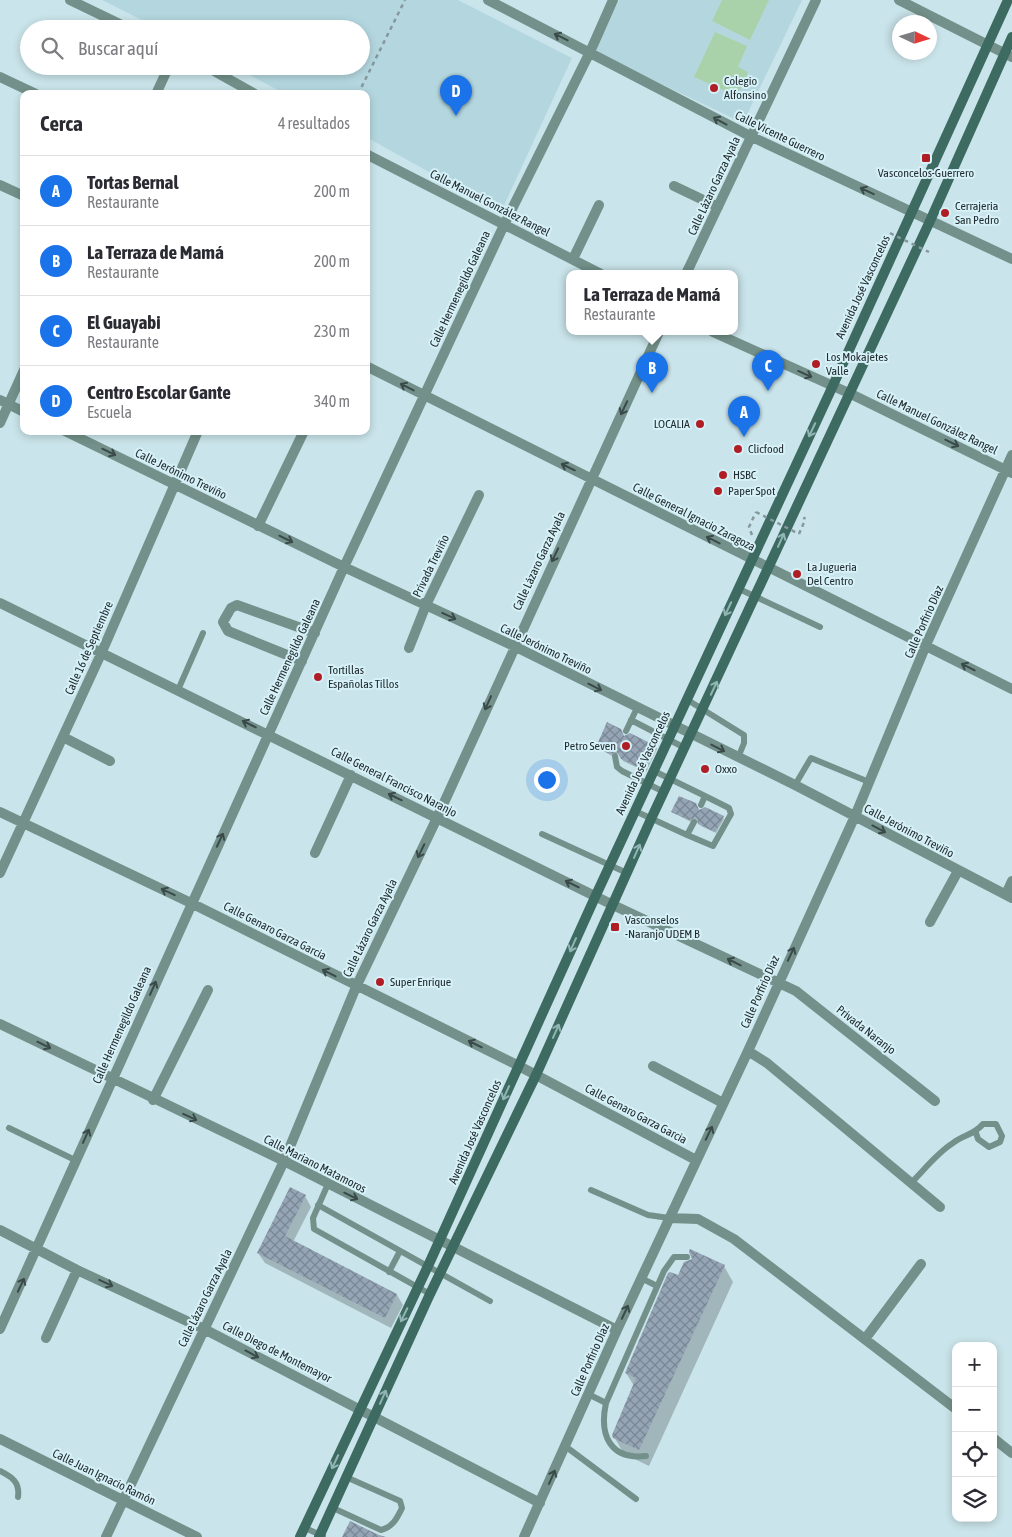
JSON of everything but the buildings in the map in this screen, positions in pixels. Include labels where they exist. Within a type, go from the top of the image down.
[{"type":"main road","name":"Avenida José Vasconcelos","points":[[303,1532],[359,1408],[428,1266],[596,895],[750,559],[832,386],[1008,0]]},
{"type":"main road","points":[[321,1536],[430,1294],[536,1075],[651,819],[1008,55],[1012,37]]},
{"type":"street","points":[[70,0],[111,20]]},
{"type":"street","name":"Calle Vicente Guerrero","points":[[488,0],[507,4],[590,52],[750,136],[1012,259]]},
{"type":"street","name":"Calle Hermenegildo Galeana","points":[[0,1329],[38,1248],[75,1160],[190,903],[344,567],[504,225],[590,52],[613,0]]},
{"type":"street","name":"Calle Lázaro Garza Ayala","points":[[688,270],[816,0]]},
{"type":"street","points":[[900,0],[1008,55]]},
{"type":"street","points":[[158,90],[165,75]]},
{"type":"street","points":[[221,75],[248,90]]},
{"type":"street","points":[[0,77],[28,90]]},
{"type":"street","name":"Calle Manuel González Rangel","points":[[370,156],[594,270]]},
{"type":"street","points":[[0,184],[20,194]]},
{"type":"street","points":[[674,186],[718,207]]},
{"type":"street","points":[[573,259],[599,205]]},
{"type":"street","name":"Calle Lázaro Garza Ayala","points":[[106,1537],[284,1161],[356,987],[437,818],[658,335]]},
{"type":"street","name":"Calle Manuel González Rangel","points":[[720,335],[851,394],[1009,471]]},
{"type":"street","name":"Calle General Ignacio Zaragoza","points":[[370,368],[1012,688]]},
{"type":"street","points":[[0,423],[4,402],[20,376]]},
{"type":"street","points":[[4,402],[20,410]]},
{"type":"street","name":"Calle Jerónimo Treviño","points":[[73,435],[258,526],[514,646],[738,758],[795,784],[1009,896]]},
{"type":"street","name":"Calle 16 de Septiembre","points":[[0,873],[101,654],[196,435]]},
{"type":"street","points":[[258,526],[302,435]]},
{"type":"street","name":"Calle Porfirio Díaz","points":[[524,1537],[617,1330],[748,1051],[855,816],[926,645],[1009,471],[1012,455]]},
{"type":"street","name":"Privada Treviño","points":[[409,648],[426,605],[479,496]]},
{"type":"street","name":"Calle General Francisco Naranjo","points":[[0,603],[101,654],[269,733],[613,905],[778,983]]},
{"type":"street","points":[[302,661],[228,631],[224,622],[231,608],[237,605],[315,633]]},
{"type":"street","points":[[63,736],[110,761]]},
{"type":"street","points":[[315,853],[351,775]]},
{"type":"street","name":"Calle Genaro Garza Garcia","points":[[0,812],[190,903],[356,987],[519,1066],[696,1160]]},
{"type":"street","points":[[930,922],[958,871]]},
{"type":"street","points":[[1009,896],[1012,881]]},
{"type":"street","name":"Privada Naranjo","points":[[778,983],[796,991],[935,1101]]},
{"type":"street","points":[[153,1100],[208,990]]},
{"type":"street","name":"Calle Mariano Matamoros","points":[[0,1024],[153,1100],[284,1161],[617,1330]]},
{"type":"street","points":[[748,1051],[767,1063],[940,1207]]},
{"type":"street","points":[[652,1066],[723,1102]]},
{"type":"street","points":[[669,1218],[698,1219],[734,1238],[952,1406]]},
{"type":"street","name":"Calle Diego de Montemayor","points":[[0,1230],[38,1248],[77,1270],[204,1329],[540,1503]]},
{"type":"street","points":[[865,1340],[921,1264]]},
{"type":"street","points":[[46,1338],[77,1270]]},
{"type":"street","name":"Calle Juan Ignacio Ramón","points":[[0,1439],[197,1537]]},
{"type":"street","points":[[997,1441],[1012,1453]]},
{"type":"lane","points":[[737,588],[820,628]]},
{"type":"lane","points":[[178,690],[203,633]]},
{"type":"lane","points":[[686,699],[744,735],[744,743],[738,758]]},
{"type":"lane","points":[[626,732],[638,708]]},
{"type":"lane","points":[[632,720],[685,748]]},
{"type":"lane","points":[[615,756],[617,767],[664,792]]},
{"type":"lane","points":[[795,784],[811,758],[869,782]]},
{"type":"lane","points":[[635,811],[713,846],[731,814],[729,808],[654,770]]},
{"type":"lane","points":[[702,805],[705,796]]},
{"type":"lane","points":[[687,835],[694,822]]},
{"type":"lane","points":[[542,834],[627,873]]},
{"type":"lane","points":[[9,1128],[75,1160]]},
{"type":"lane","points":[[912,1182],[953,1142],[976,1133]]},
{"type":"lane","points":[[328,1184],[318,1205],[312,1225],[318,1233],[430,1294]]},
{"type":"lane","points":[[591,1190],[648,1215],[669,1218]]},
{"type":"lane","points":[[318,1205],[490,1301]]},
{"type":"lane","points":[[389,1272],[400,1251]]},
{"type":"lane","points":[[646,1456],[633,1457],[617,1451],[606,1438],[602,1421],[606,1403],[664,1270],[674,1258],[687,1257]]},
{"type":"lane","points":[[641,1278],[656,1286]]},
{"type":"lane","points":[[588,1394],[606,1403]]},
{"type":"lane","points":[[565,1446],[636,1499]]},
{"type":"lane","points":[[0,1471],[14,1479],[18,1484],[18,1497]]},
{"type":"lane","points":[[332,1508],[381,1530],[387,1528],[396,1520],[402,1508],[400,1501],[346,1477]]},
{"type":"lane","points":[[303,1532],[321,1536]]},
{"type":"path","points":[[370,70],[405,0]]},
{"type":"path","points":[[360,90],[368,75]]},
{"type":"path","points":[[890,233],[929,252]]},
{"type":"path","points":[[749,527],[756,512],[799,534],[805,520]]},
{"type":"shaded area","points":[[102,0],[458,0],[572,58],[501,212],[370,139],[370,90],[278,90],[250,75],[370,75],[370,20],[142,20]]},
{"type":"shaded area","name":"Colegio Alfonsino","points":[[619,0],[802,0],[743,123],[594,52]]},
{"type":"green space","points":[[722,0],[769,0],[750,40],[712,21]]},
{"type":"green space","points":[[715,32],[747,46],[738,67],[748,72],[737,96],[694,77]]},
{"type":"place","name":"Colegio Alfonsino","points":[[714,88]]},
{"type":"place","name":"Centro Escolar Gante","points":[[456,116]]},
{"type":"place","name":"Vasconcelos-Guerrero","points":[[926,158]]},
{"type":"place","name":"Cerrajeria San Pedro","points":[[945,213]]},
{"type":"place","name":"Los Mokajetes Valle","points":[[816,364]]},
{"type":"place","name":"El Guayabi","points":[[768,391]]},
{"type":"place","name":"La Terraza de Mamá","points":[[652,393]]},
{"type":"place","name":"LOCALIA","points":[[700,424]]},
{"type":"place","name":"Tortas Bernal","points":[[744,437]]},
{"type":"place","name":"Clicfood","points":[[738,449]]},
{"type":"place","name":"HSBC","points":[[723,475]]},
{"type":"place","name":"Paper Spot","points":[[718,491]]},
{"type":"place","name":"La Jugueria Del Centro","points":[[797,574]]},
{"type":"place","name":"Tortillas Españolas Tillos","points":[[318,677]]},
{"type":"place","name":"Petro Seven","points":[[626,746]]},
{"type":"place","name":"Oxxo","points":[[705,769]]},
{"type":"place","name":"Vasconselos -Naranjo UDEM B","points":[[615,927]]},
{"type":"place","name":"Super Enrique","points":[[380,982]]}]
